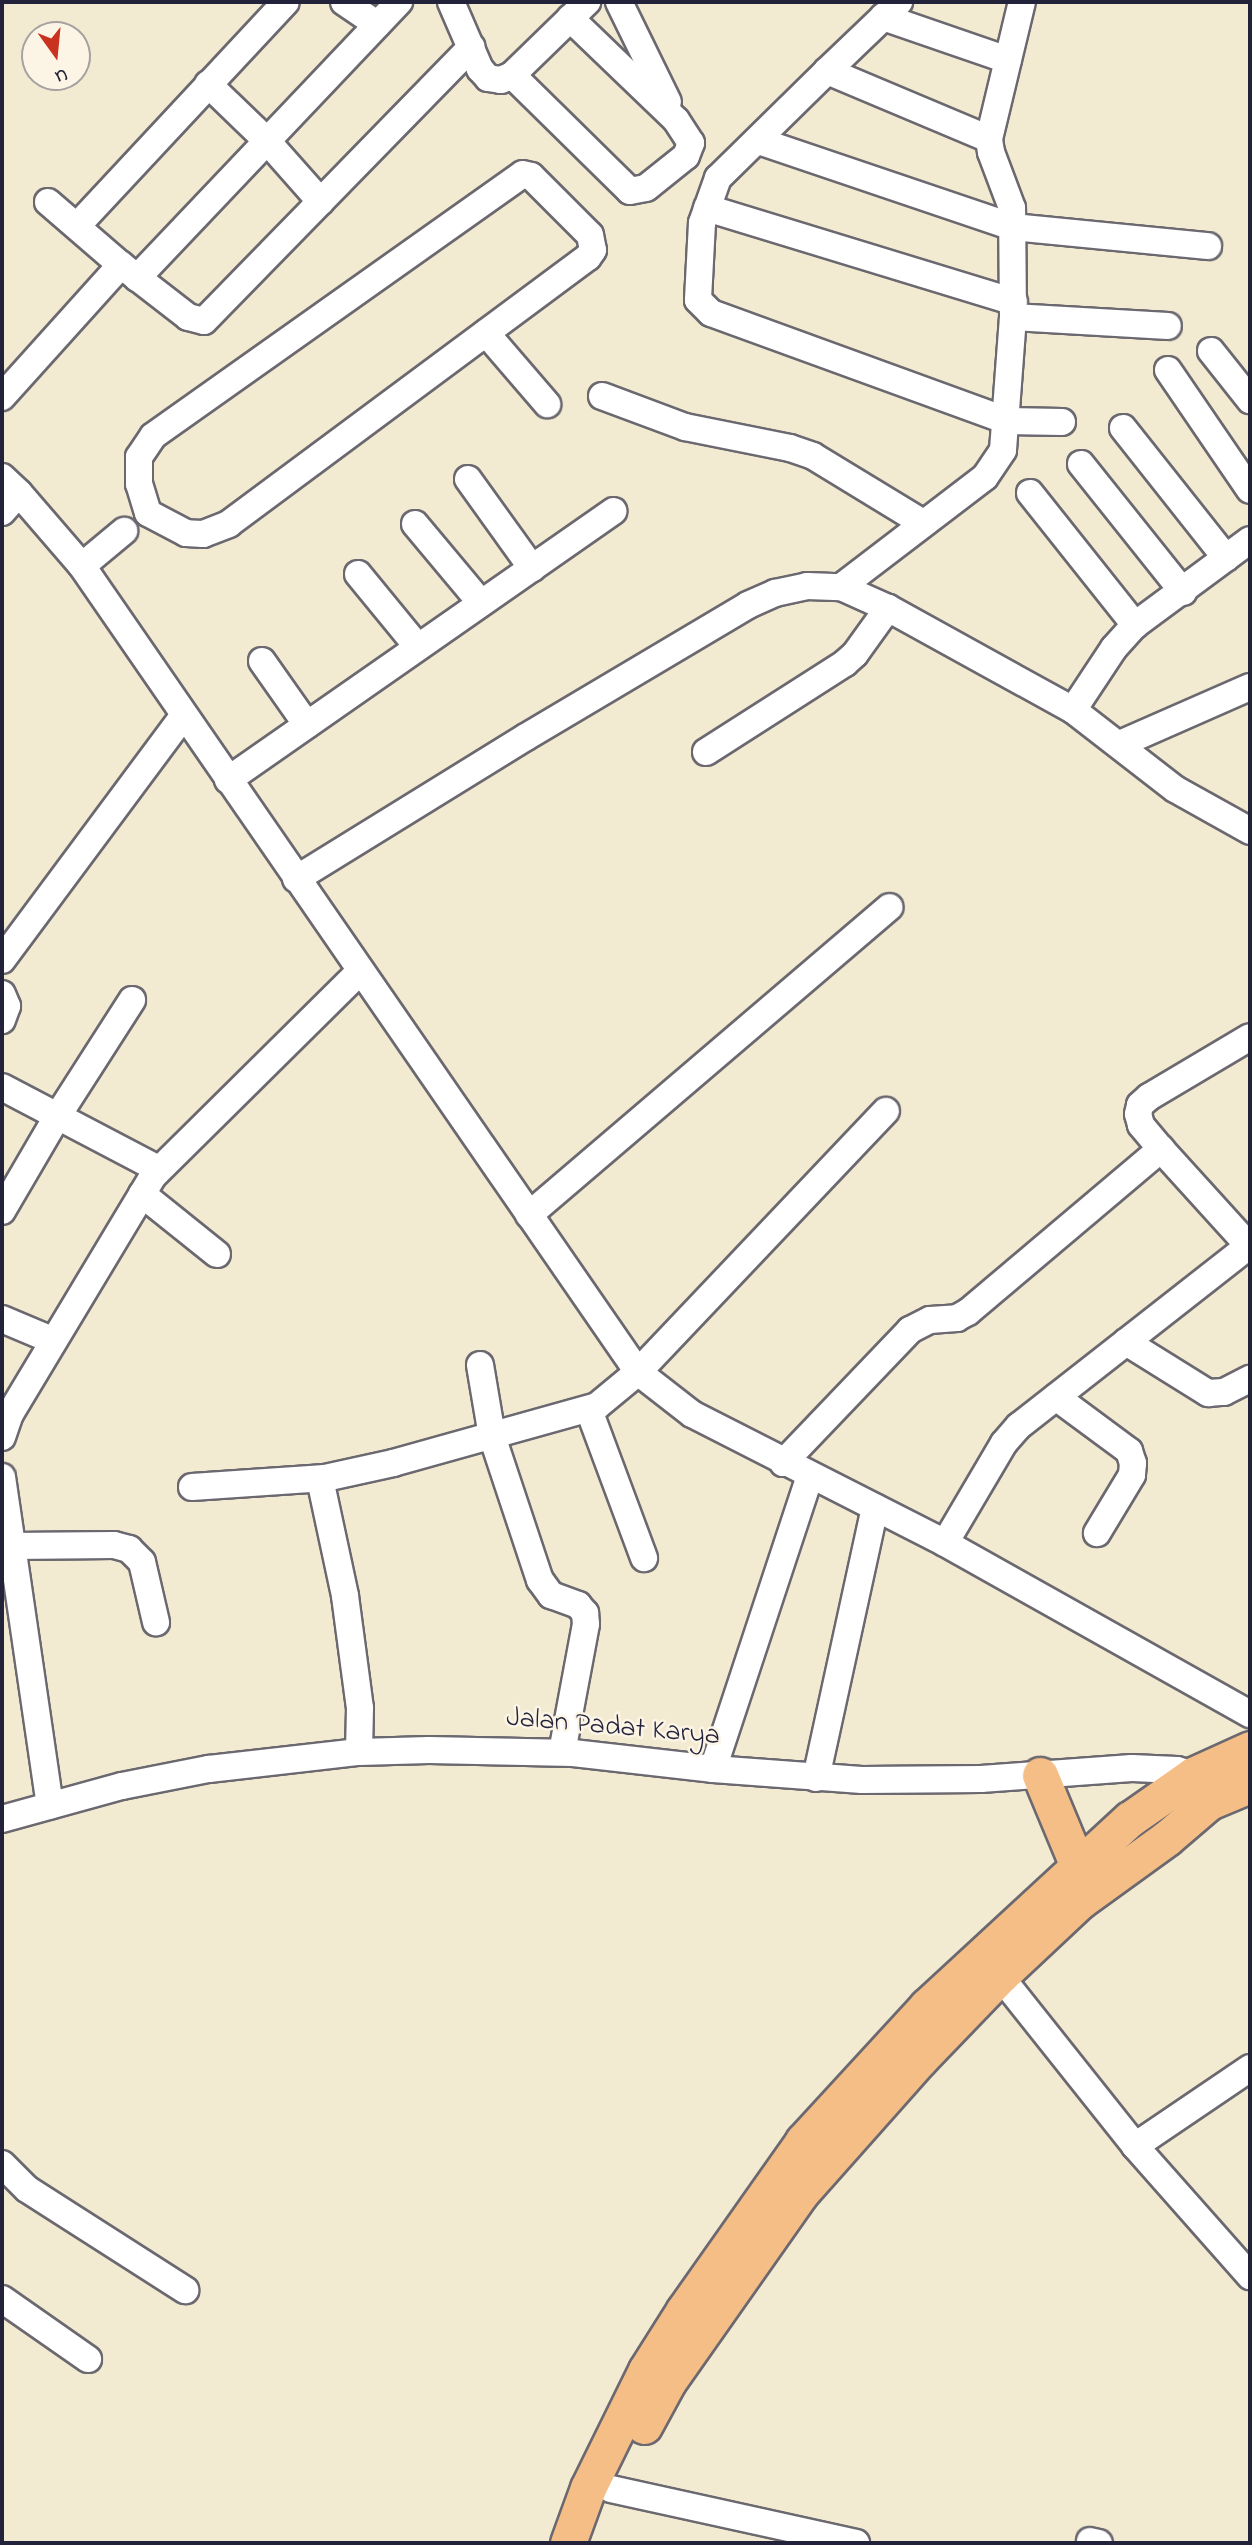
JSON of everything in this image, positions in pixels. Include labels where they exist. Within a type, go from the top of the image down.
[{"type":"main road","points":[[568,2543],[588,2488],[646,2370],[684,2310],[803,2141],[927,2006],[1084,1881],[1167,1838],[1201,1788],[1250,1749]]},
{"type":"main road","points":[[1040,1774],[1084,1881]]},
{"type":"main road","points":[[1201,1788],[1250,1785]]},
{"type":"main road","points":[[589,2543],[611,2489],[668,2382],[800,2194],[1084,1881]]},
{"type":"street","points":[[77,226],[286,2]]},
{"type":"street","points":[[344,2],[377,24]]},
{"type":"street","points":[[2,397],[268,141],[399,2]]},
{"type":"street","points":[[451,2],[480,69],[488,78],[501,80],[512,75],[579,10],[676,120]]},
{"type":"street","points":[[512,75],[630,191],[646,188],[686,156],[691,143],[676,120],[619,2]]},
{"type":"street","points":[[841,587],[985,477],[997,464],[1003,450],[1013,309],[1013,227],[1012,208],[991,152],[989,139],[1022,2]]},
{"type":"street","points":[[1008,60],[891,9],[760,141],[722,172],[702,223],[698,292],[703,308],[1007,421],[1062,422]]},
{"type":"street","points":[[48,202],[129,272],[188,317],[204,321],[471,47]]},
{"type":"street","points":[[827,71],[989,139]]},
{"type":"street","points":[[208,84],[268,141],[321,202]]},
{"type":"street","points":[[760,141],[1013,227],[1208,246]]},
{"type":"street","points":[[82,566],[136,522],[139,457],[153,436],[519,177],[527,174],[590,235],[593,250],[588,257],[217,530],[203,534],[186,533],[136,522]]},
{"type":"street","points":[[707,208],[1013,309],[1168,326]]},
{"type":"street","points":[[486,333],[547,404]]},
{"type":"street","points":[[1211,351],[1249,390]]},
{"type":"street","points":[[1168,370],[1250,490]]},
{"type":"street","points":[[602,396],[685,427],[790,448],[813,456],[923,523]]},
{"type":"street","points":[[1123,428],[1226,558]]},
{"type":"street","points":[[1081,464],[1182,592]]},
{"type":"street","points":[[468,479],[532,568]]},
{"type":"street","points":[[8,494],[82,566],[638,1372],[684,1410],[783,1463],[945,1543],[1250,1714]]},
{"type":"street","points":[[1030,494],[1135,625]]},
{"type":"street","points":[[228,780],[613,511]]},
{"type":"street","points":[[415,524],[481,603]]},
{"type":"street","points":[[1073,710],[1114,649],[1135,625],[1250,540]]},
{"type":"street","points":[[358,574],[418,647]]},
{"type":"street","points":[[296,879],[526,737],[748,605],[775,593],[807,586],[841,587],[888,608],[1073,710],[1175,789],[1250,831]]},
{"type":"street","points":[[706,752],[845,663],[888,608]]},
{"type":"street","points":[[262,661],[307,725]]},
{"type":"street","points":[[1120,744],[1250,687]]},
{"type":"street","points":[[2,960],[184,715]]},
{"type":"street","points":[[529,1214],[888,907]]},
{"type":"street","points":[[3,1429],[158,1169],[360,971]]},
{"type":"street","points":[[2,993],[7,1006],[2,1020]]},
{"type":"street","points":[[2,1211],[57,1117],[132,1000]]},
{"type":"street","points":[[945,1543],[1004,1443],[1019,1426],[1249,1245],[1161,1149],[1141,1125],[1138,1114],[1140,1105],[1250,1037]]},
{"type":"street","points":[[2,1087],[158,1169]]},
{"type":"street","points":[[192,1487],[320,1479],[393,1463],[589,1410],[638,1372],[886,1111]]},
{"type":"street","points":[[783,1463],[910,1330],[930,1320],[957,1318],[968,1312],[1161,1149]]},
{"type":"street","points":[[142,1194],[217,1254]]},
{"type":"street","points":[[2,1319],[54,1341]]},
{"type":"street","points":[[1126,1342],[1208,1393],[1224,1392],[1250,1379]]},
{"type":"street","points":[[480,1365],[492,1436],[545,1590],[578,1605],[585,1613],[586,1624],[562,1752]]},
{"type":"street","points":[[1056,1397],[1129,1451],[1133,1463],[1132,1475],[1097,1533]]},
{"type":"street","points":[[589,1410],[644,1558]]},
{"type":"street","points":[[713,1769],[810,1476]]},
{"type":"street","points":[[2,1477],[4,1515],[50,1806]]},
{"type":"street","points":[[320,1479],[342,1576],[360,1708],[359,1752]]},
{"type":"street","points":[[816,1778],[875,1507]]},
{"type":"street","points":[[10,1546],[114,1545],[130,1549],[142,1562],[156,1622]]},
{"type":"street","name":"Jalan Padat Karya","points":[[2,1819],[163,1777],[359,1752],[487,1749],[562,1752],[816,1778],[930,1780],[1132,1768],[1177,1770],[1201,1788]]},
{"type":"street","points":[[1000,1976],[1135,2146],[1250,2276]]},
{"type":"street","points":[[1135,2146],[1250,2068]]},
{"type":"street","points":[[2,2166],[27,2189],[185,2290]]},
{"type":"street","points":[[2,2299],[88,2359]]},
{"type":"street","points":[[611,2489],[856,2543]]}]
